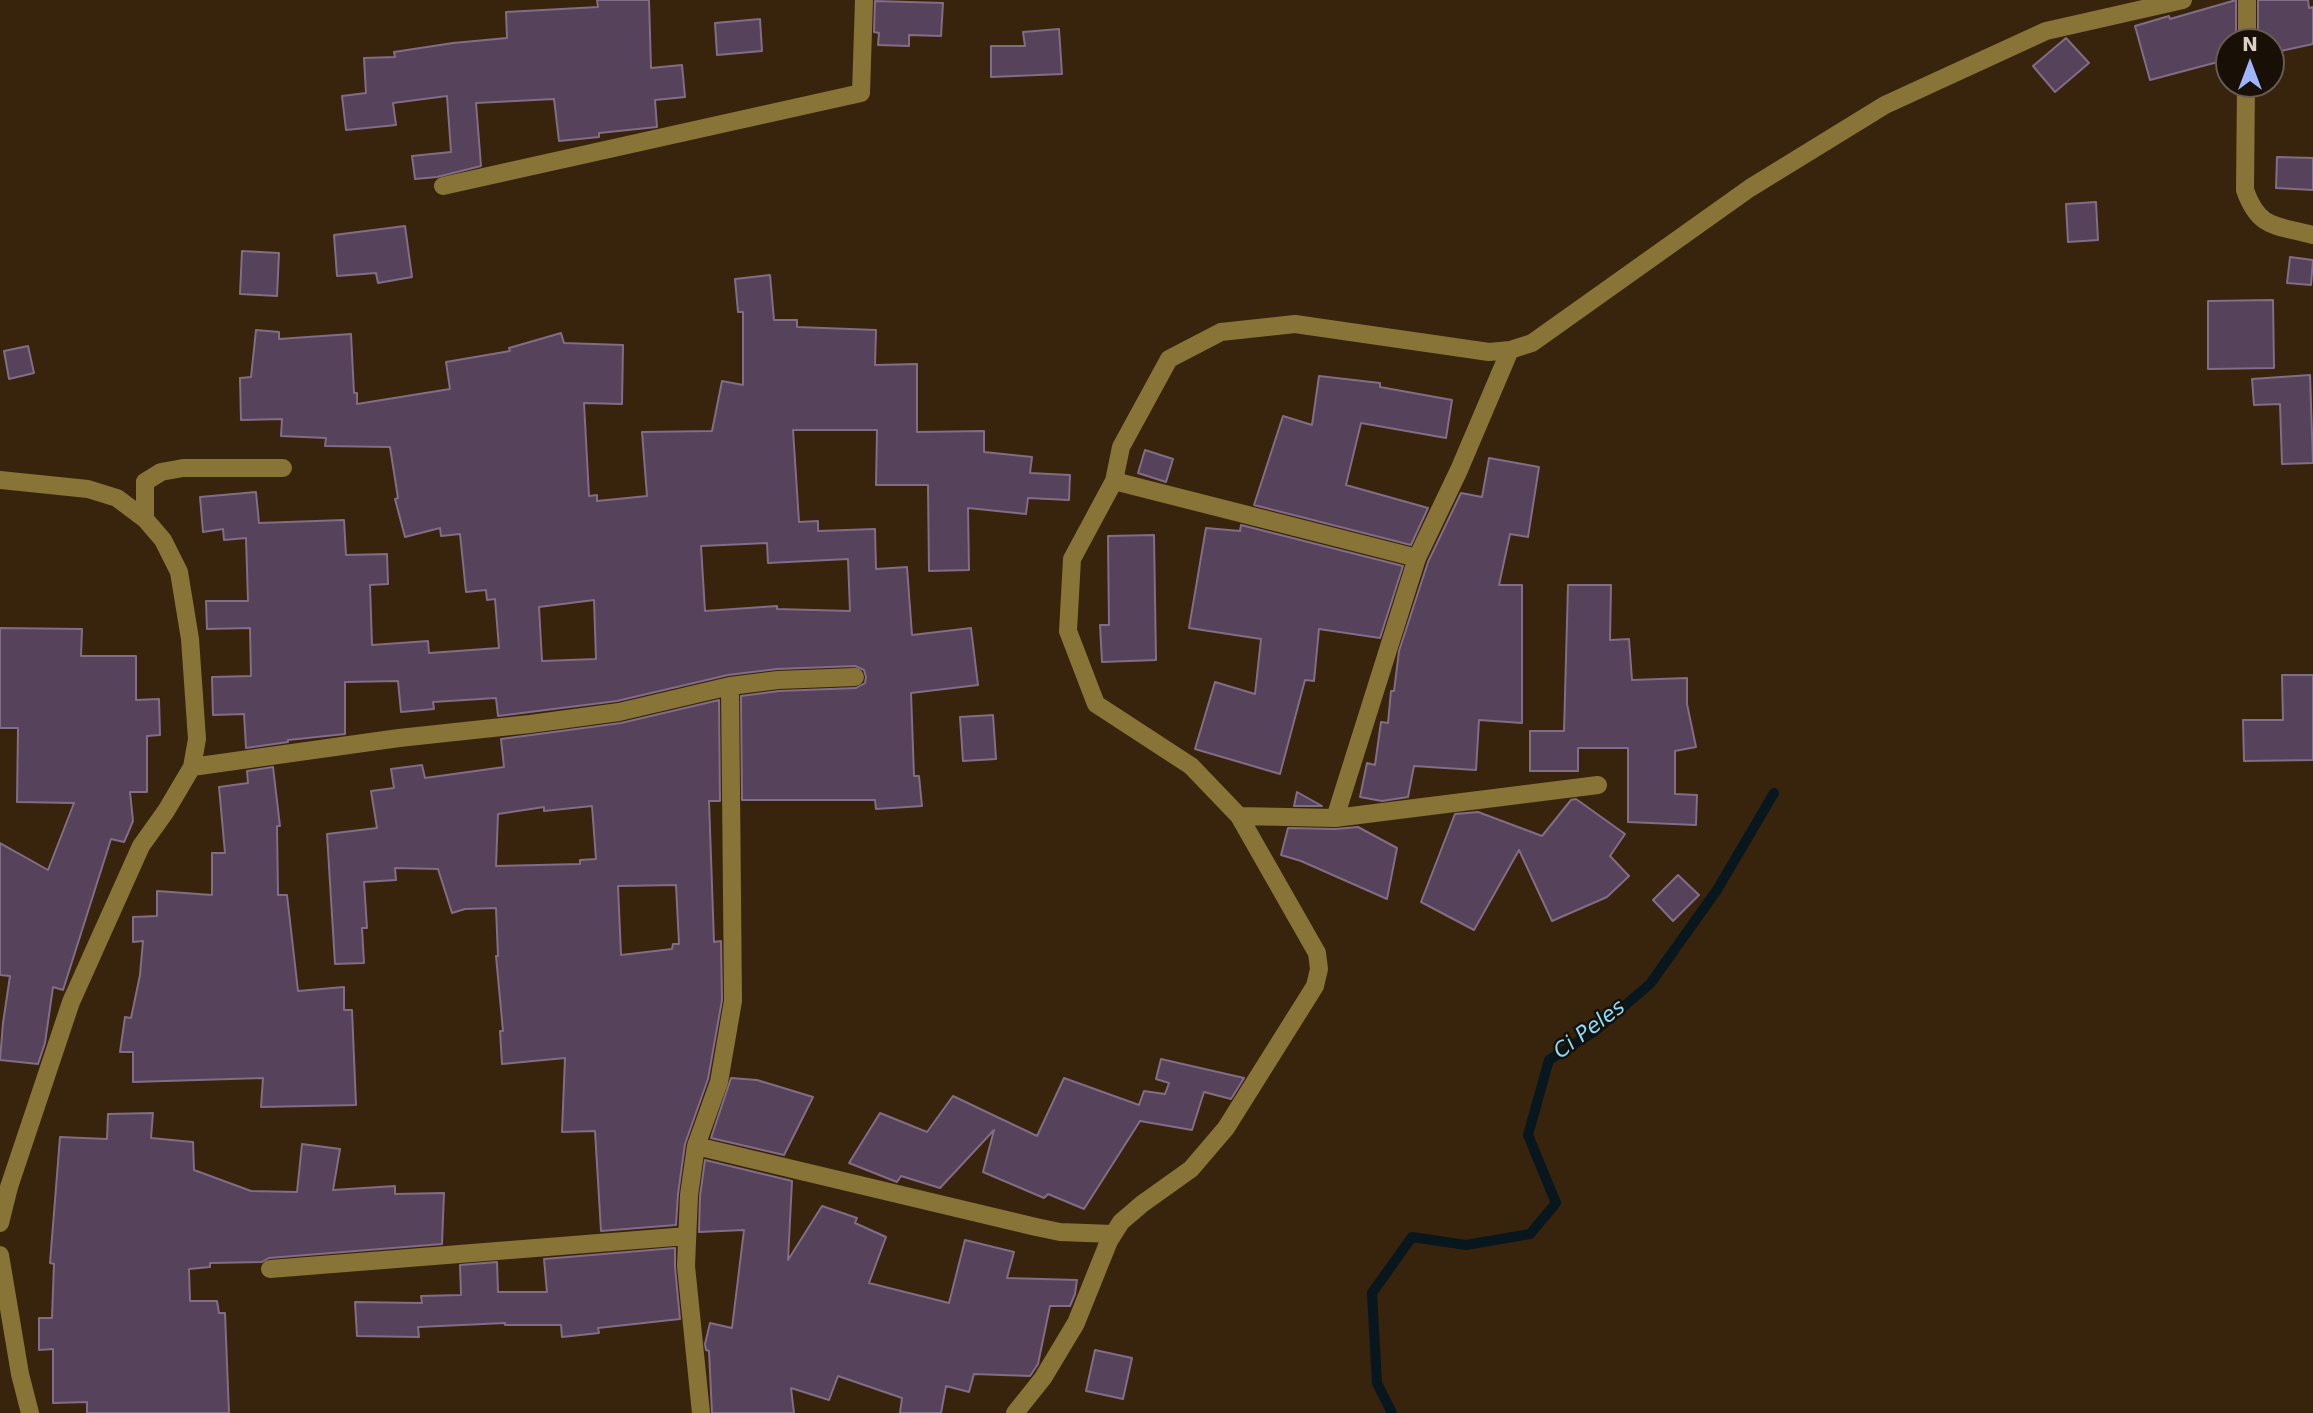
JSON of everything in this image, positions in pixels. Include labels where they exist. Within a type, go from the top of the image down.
[{"type":"street","points":[[443,186],[861,93],[864,0]]},
{"type":"street","points":[[1015,1413],[1043,1378],[1076,1323],[1113,1234],[1121,1222],[1191,1169],[1226,1128],[1315,986],[1319,969],[1317,953],[1239,816],[1191,765],[1096,704],[1068,631],[1072,559],[1114,481],[1121,447],[1169,359],[1221,332],[1295,324],[1489,352],[1510,350],[1532,343],[1750,188],[1885,105],[2046,31],[2183,0]]},
{"type":"street","points":[[2247,0],[2247,28]]},
{"type":"street","points":[[2246,98],[2245,190],[2249,201],[2259,217],[2269,225],[2313,235]]},
{"type":"street","points":[[1335,818],[1417,558],[1459,470],[1510,350]]},
{"type":"street","points":[[145,519],[145,482],[161,472],[183,468],[283,468]]},
{"type":"street","points":[[0,480],[88,489],[117,498],[145,519],[163,540],[179,572],[191,639],[197,739],[191,767],[166,811],[141,846],[71,1002],[0,1223]]},
{"type":"street","points":[[1114,481],[1417,558]]},
{"type":"street","points":[[191,767],[399,738],[619,712],[730,686],[778,680],[855,677]]},
{"type":"street","points":[[701,1413],[686,1266],[687,1236],[696,1146],[719,1082],[733,1001],[730,686]]},
{"type":"street","points":[[1239,816],[1335,818],[1598,785]]},
{"type":"street","points":[[696,1146],[1036,1227],[1113,1234]]},
{"type":"street","points":[[270,1269],[687,1236]]},
{"type":"street","points":[[0,1255],[20,1374],[30,1413]]},
{"type":"building","points":[[597,0],[649,0],[651,68],[682,65],[685,97],[655,100],[657,127],[599,133],[599,137],[559,141],[554,99],[476,103],[481,166],[437,177],[415,179],[412,156],[451,152],[447,96],[393,103],[396,125],[346,130],[342,96],[366,93],[364,58],[395,57],[394,52],[507,38],[506,12],[598,7]]},
{"type":"building","points":[[2236,0],[2236,28],[2215,28],[2215,63],[2150,80],[2135,26],[2169,16],[2170,19]]},
{"type":"building","points":[[2258,0],[2308,0],[2309,8],[2313,7],[2313,44],[2285,50],[2285,28],[2258,28]]},
{"type":"building","points":[[875,1],[943,3],[941,36],[909,35],[909,46],[878,45],[879,33],[874,32]]},
{"type":"building","points":[[760,19],[762,51],[717,55],[715,23]]},
{"type":"building","points":[[1059,29],[1062,74],[991,77],[991,46],[1025,46],[1023,32]]},
{"type":"building","points":[[2066,38],[2089,63],[2055,92],[2033,66]]},
{"type":"building","points":[[2277,157],[2313,158],[2313,190],[2276,188]]},
{"type":"building","points":[[2096,202],[2098,240],[2068,242],[2066,204]]},
{"type":"building","points":[[405,226],[412,277],[378,283],[376,273],[337,276],[334,235]]},
{"type":"building","points":[[242,251],[279,253],[277,296],[240,294]]},
{"type":"building","points":[[2290,257],[2313,260],[2311,285],[2287,283]]},
{"type":"building","points":[[770,275],[774,320],[797,320],[797,327],[876,330],[875,365],[917,364],[917,432],[984,431],[984,452],[1032,457],[1030,473],[1070,475],[1069,500],[1028,498],[1026,514],[968,508],[969,570],[929,571],[928,485],[876,485],[877,430],[793,430],[799,522],[818,521],[818,531],[875,529],[876,569],[907,567],[912,635],[971,628],[978,685],[911,693],[914,776],[919,776],[922,806],[876,809],[875,800],[742,800],[741,696],[779,691],[856,688],[865,683],[866,677],[864,670],[855,666],[777,669],[728,675],[617,701],[498,716],[496,698],[433,702],[434,709],[401,712],[398,681],[345,682],[345,734],[246,748],[244,714],[213,715],[212,677],[251,676],[250,628],[207,629],[206,601],[248,601],[246,538],[224,540],[223,529],[203,532],[200,497],[256,492],[259,523],[344,520],[346,555],[387,554],[388,584],[370,585],[372,645],[428,641],[429,653],[499,648],[495,599],[487,600],[486,590],[466,592],[460,534],[441,536],[440,528],[405,537],[395,499],[398,498],[390,447],[325,446],[326,438],[281,436],[282,419],[241,420],[240,378],[251,377],[256,330],[279,332],[279,339],[351,334],[357,404],[450,389],[446,362],[510,351],[509,348],[561,333],[564,343],[623,345],[622,404],[584,403],[589,496],[597,495],[597,501],[647,496],[642,432],[712,431],[722,381],[743,385],[743,312],[738,312],[735,279]],"holes":[[[767,543],[768,563],[848,559],[850,611],[777,609],[777,606],[705,611],[701,546]],[[594,600],[596,659],[542,661],[539,607]]]},
{"type":"building","points":[[2273,300],[2274,368],[2208,369],[2208,301]]},
{"type":"building","points":[[28,346],[34,373],[9,379],[4,351]]},
{"type":"building","points":[[2310,375],[2313,463],[2282,464],[2280,404],[2254,405],[2252,379]]},
{"type":"building","points":[[1319,376],[1380,383],[1380,387],[1452,400],[1446,438],[1361,423],[1346,485],[1428,508],[1411,545],[1254,505],[1283,416],[1312,425]]},
{"type":"building","points":[[1145,450],[1173,459],[1166,482],[1138,473]]},
{"type":"building","points":[[1489,458],[1539,467],[1528,537],[1510,534],[1499,585],[1522,585],[1522,723],[1479,720],[1476,770],[1414,766],[1408,797],[1382,801],[1360,797],[1367,763],[1375,765],[1381,722],[1388,723],[1399,651],[1428,562],[1461,493],[1482,497]]},
{"type":"building","points":[[1241,525],[1403,566],[1380,638],[1319,629],[1314,681],[1305,680],[1280,774],[1195,749],[1215,682],[1255,694],[1261,639],[1189,628],[1206,528],[1240,531]]},
{"type":"building","points":[[1154,535],[1156,660],[1102,662],[1100,625],[1109,625],[1108,536]]},
{"type":"building","points":[[1568,585],[1611,585],[1610,640],[1629,639],[1632,680],[1687,678],[1687,704],[1696,747],[1675,751],[1675,794],[1697,795],[1696,825],[1628,822],[1628,748],[1578,748],[1578,771],[1530,771],[1530,731],[1564,731]]},
{"type":"building","points":[[0,628],[82,629],[81,656],[136,656],[136,700],[159,699],[160,735],[147,736],[147,792],[130,792],[133,821],[124,842],[111,839],[63,990],[53,987],[45,1043],[38,1064],[0,1060],[10,976],[0,975],[0,843],[48,870],[74,803],[17,802],[18,728],[0,728]]},
{"type":"building","points":[[2282,675],[2313,675],[2313,760],[2244,761],[2243,720],[2283,720]]},
{"type":"building","points":[[719,700],[720,801],[709,801],[714,942],[721,941],[722,1000],[708,1079],[685,1144],[676,1225],[601,1231],[595,1131],[562,1132],[565,1058],[502,1064],[500,1031],[503,1031],[496,956],[496,908],[465,909],[452,913],[438,869],[395,868],[396,880],[364,882],[367,928],[362,928],[364,963],[335,964],[327,834],[377,828],[371,791],[394,788],[391,769],[422,765],[425,778],[504,767],[501,739],[621,723]],"holes":[[[592,806],[596,859],[580,860],[580,864],[496,866],[498,814],[544,807],[544,811]],[[676,885],[679,944],[673,944],[672,949],[621,955],[618,886]]]},
{"type":"building","points":[[993,715],[996,759],[963,761],[960,717]]},
{"type":"building","points":[[273,767],[280,826],[277,826],[278,895],[287,895],[298,991],[344,987],[344,1010],[352,1010],[356,1105],[261,1107],[263,1078],[133,1082],[133,1052],[120,1052],[125,1017],[131,1018],[140,975],[143,941],[133,942],[133,917],[157,916],[157,891],[212,895],[212,853],[225,853],[219,787],[248,783],[247,771]]},
{"type":"building","points":[[1297,792],[1322,806],[1294,806]]},
{"type":"building","points":[[1576,799],[1625,834],[1610,856],[1629,876],[1607,897],[1552,921],[1519,850],[1474,930],[1421,902],[1455,814],[1478,812],[1542,836],[1571,800]]},
{"type":"building","points":[[1358,827],[1397,848],[1387,899],[1301,861],[1281,855],[1288,828]]},
{"type":"building","points":[[1678,875],[1699,895],[1673,921],[1653,900]]},
{"type":"building","points":[[1161,1059],[1244,1078],[1231,1099],[1204,1092],[1192,1130],[1140,1121],[1084,1209],[1048,1194],[1044,1198],[983,1172],[994,1130],[940,1188],[901,1176],[897,1182],[849,1163],[880,1113],[927,1132],[953,1096],[1037,1136],[1064,1078],[1139,1105],[1144,1091],[1165,1094],[1169,1083],[1156,1079]]},
{"type":"building","points":[[731,1078],[757,1080],[813,1097],[784,1155],[711,1138]]},
{"type":"building","points":[[153,1113],[151,1138],[193,1142],[194,1170],[251,1191],[297,1192],[302,1144],[340,1149],[333,1190],[395,1186],[395,1194],[444,1193],[442,1244],[269,1258],[262,1262],[210,1263],[210,1267],[189,1269],[190,1301],[217,1301],[219,1313],[225,1313],[229,1413],[87,1413],[87,1402],[53,1403],[53,1349],[39,1350],[39,1318],[52,1318],[54,1264],[50,1263],[60,1137],[107,1139],[108,1114]]},
{"type":"building","points":[[705,1160],[792,1181],[788,1260],[822,1206],[857,1218],[855,1223],[886,1237],[869,1283],[949,1303],[965,1240],[1014,1252],[1007,1278],[1077,1280],[1075,1294],[1070,1306],[1050,1306],[1038,1364],[1030,1376],[974,1374],[969,1392],[946,1386],[941,1413],[900,1413],[902,1398],[838,1376],[829,1400],[791,1388],[794,1413],[712,1413],[709,1351],[706,1350],[705,1344],[710,1323],[732,1328],[744,1230],[699,1232]]},
{"type":"building","points":[[675,1248],[680,1319],[598,1328],[599,1333],[562,1337],[561,1325],[505,1323],[418,1327],[419,1337],[357,1336],[355,1302],[422,1303],[421,1296],[461,1295],[460,1265],[497,1262],[498,1292],[547,1292],[544,1259]]},
{"type":"building","points":[[1095,1350],[1132,1358],[1123,1399],[1086,1391]]},
{"type":"waterway","name":"Ci Peles","points":[[1392,1413],[1377,1383],[1372,1293],[1412,1237],[1466,1245],[1530,1234],[1556,1203],[1528,1135],[1549,1060],[1595,1031],[1650,984],[1717,890],[1774,793]]}]
